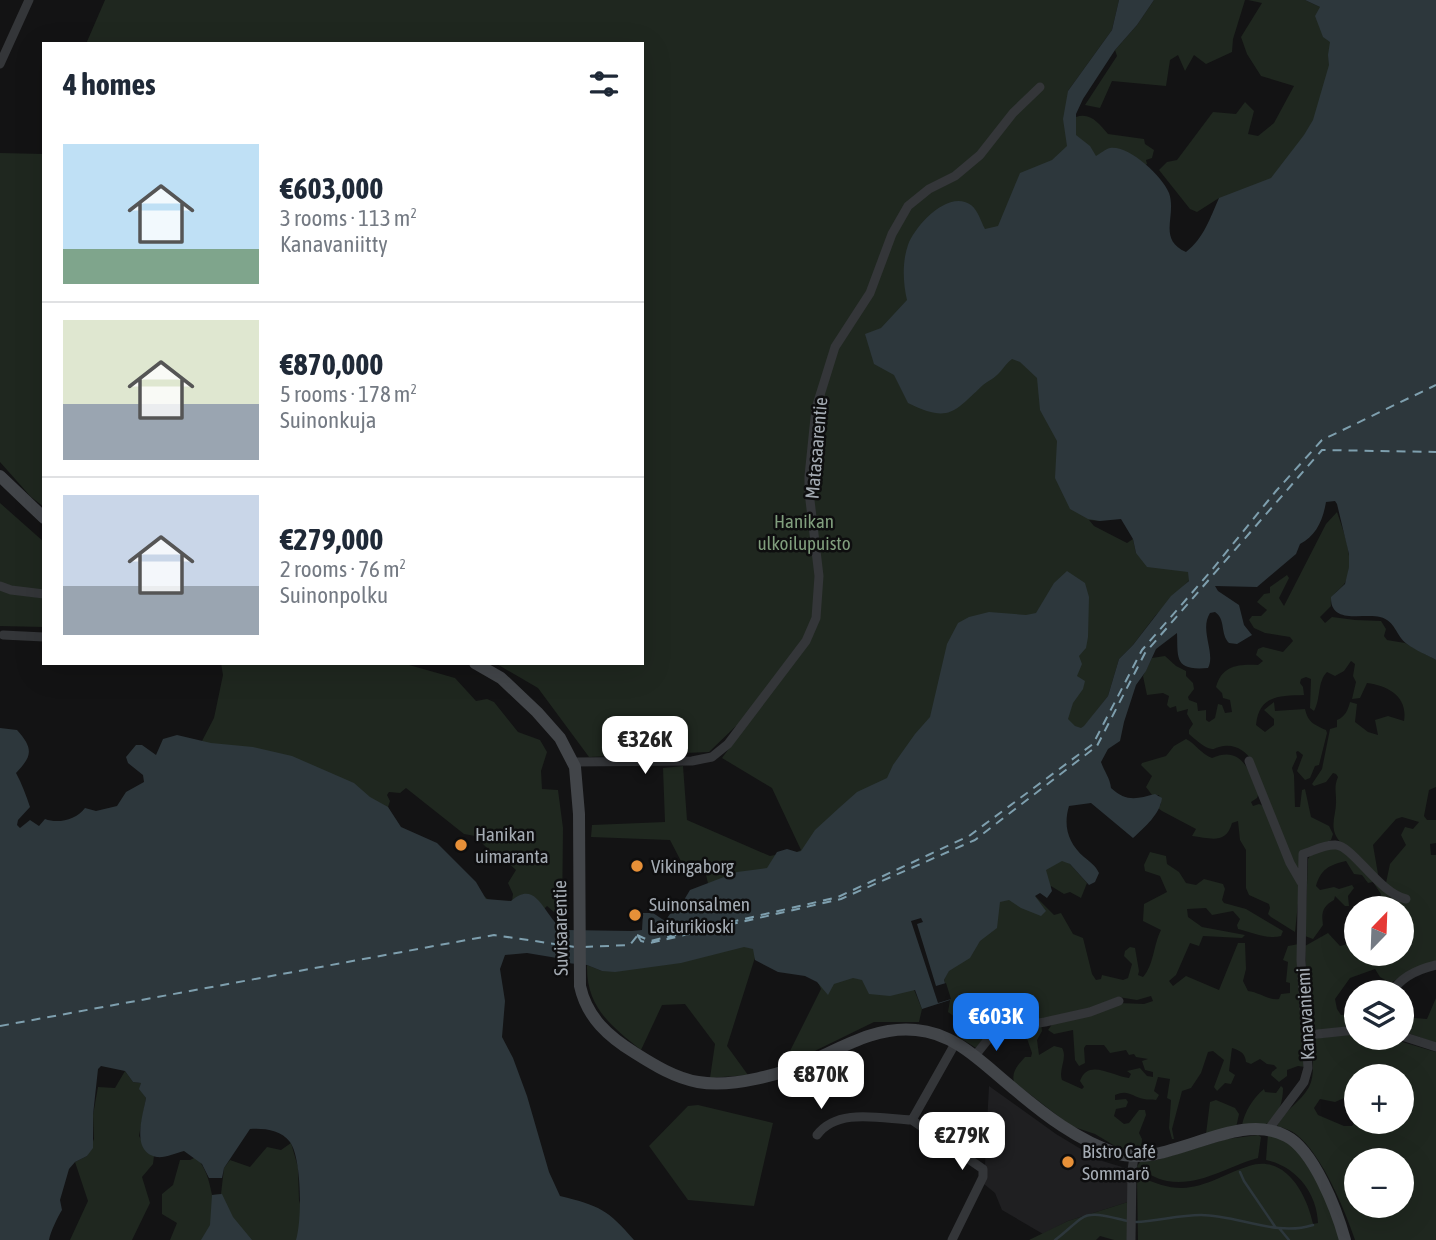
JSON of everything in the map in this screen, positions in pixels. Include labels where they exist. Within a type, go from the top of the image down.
[{"type":"street","points":[[0,64],[29,0]]},
{"type":"street","name":"Matasaarentie","points":[[574,762],[692,761],[712,757],[727,744],[806,641],[816,618],[819,590],[818,561],[808,492],[810,466],[816,408],[835,347],[870,293],[892,234],[908,206],[929,189],[955,176],[975,160],[991,144],[1013,113],[1040,87]]},
{"type":"street","points":[[0,476],[42,517]]},
{"type":"street","points":[[0,586],[42,594]]},
{"type":"street","points":[[3,635],[42,637]]},
{"type":"street","name":"Suvisaarentie","points":[[478,665],[501,678],[526,700],[555,731],[574,762],[579,804],[578,976],[586,1004],[605,1032],[650,1062],[696,1082],[729,1082],[792,1069],[856,1040],[887,1031],[928,1031],[956,1042],[1060,1126],[1102,1148],[1134,1157],[1162,1153],[1219,1135],[1268,1130]]},
{"type":"street","name":"Kanavaniemi","points":[[1249,761],[1290,863],[1302,884]]},
{"type":"street","name":"Kanavaniemi","points":[[1268,1130],[1307,1077],[1308,1035],[1301,960],[1303,854],[1333,845],[1341,846],[1349,850],[1355,860],[1382,885],[1399,896]]},
{"type":"street","points":[[1402,980],[1423,968],[1436,965]]},
{"type":"street","points":[[974,1057],[990,1037],[1002,1029],[1045,1023],[1090,1012],[1119,1001]]},
{"type":"street","points":[[1308,1035],[1344,1031]]},
{"type":"street","points":[[1414,1040],[1436,1047]]},
{"type":"street","points":[[912,1120],[956,1042]]},
{"type":"street","points":[[817,1135],[823,1127],[845,1117],[912,1120],[983,1169],[983,1177],[952,1240]]},
{"type":"street","points":[[1268,1130],[1284,1135],[1301,1147],[1328,1196],[1345,1240]]},
{"type":"street","points":[[1131,1240],[1134,1157]]},
{"type":"shaded area","points":[[1119,0],[1154,0],[1115,50],[1083,99],[1076,114],[1076,135],[1090,146],[1096,156],[1108,149],[1118,148],[1135,156],[1152,171],[1169,193],[1172,241],[1186,252],[1202,234],[1219,198],[1271,178],[1313,120],[1329,65],[1330,42],[1323,37],[1315,16],[1320,7],[1305,0],[1436,0],[1436,660],[1407,644],[1385,619],[1342,615],[1332,606],[1331,597],[1345,584],[1349,554],[1337,504],[1335,501],[1326,502],[1321,521],[1314,532],[1300,544],[1296,554],[1257,587],[1215,586],[1239,605],[1244,625],[1252,635],[1237,644],[1229,643],[1218,615],[1215,612],[1210,613],[1206,627],[1210,655],[1208,668],[1189,667],[1180,661],[1177,633],[1156,649],[1136,685],[1120,741],[1108,749],[1101,762],[1111,788],[1122,796],[1132,798],[1155,794],[1162,798],[1155,815],[1133,838],[1091,803],[1069,806],[1068,834],[1074,846],[1099,873],[1095,882],[1089,885],[1070,864],[1062,861],[1046,870],[1052,891],[1047,898],[1040,893],[1035,896],[1046,911],[1041,916],[1009,900],[1000,902],[997,928],[980,941],[970,958],[949,971],[944,980],[950,1000],[922,1009],[915,990],[890,996],[869,994],[862,980],[853,978],[834,984],[828,995],[817,982],[805,976],[778,972],[755,960],[753,949],[744,947],[681,963],[615,972],[527,953],[505,955],[500,969],[505,1001],[502,1037],[527,1096],[549,1172],[560,1196],[602,1210],[617,1221],[634,1240],[296,1240],[300,1205],[299,1175],[294,1150],[286,1138],[272,1131],[250,1129],[224,1168],[222,1178],[209,1178],[202,1164],[184,1151],[157,1157],[143,1148],[140,1132],[146,1098],[139,1089],[141,1083],[133,1082],[125,1071],[101,1066],[98,1069],[93,1115],[93,1148],[69,1169],[60,1200],[62,1210],[49,1240],[0,1240],[0,728],[17,730],[26,742],[29,752],[16,773],[30,807],[18,820],[17,825],[20,828],[30,820],[39,826],[45,819],[55,821],[72,818],[85,808],[96,811],[117,806],[126,792],[144,782],[143,775],[128,763],[126,757],[136,745],[142,745],[156,755],[163,739],[177,735],[211,743],[253,747],[292,756],[354,783],[370,797],[388,807],[401,827],[437,843],[476,882],[486,899],[511,901],[528,894],[535,897],[552,919],[566,930],[632,931],[642,930],[643,913],[653,913],[665,921],[670,914],[678,910],[690,890],[737,872],[767,868],[777,852],[787,849],[801,851],[815,830],[857,792],[887,778],[893,765],[930,717],[947,644],[958,623],[989,612],[1026,615],[1036,613],[1054,583],[1067,571],[1085,583],[1089,597],[1088,637],[1086,648],[1079,656],[1082,664],[1077,676],[1085,681],[1068,719],[1075,726],[1084,726],[1108,696],[1119,659],[1171,596],[1189,581],[1188,572],[1147,567],[1136,553],[1133,539],[1121,519],[1088,519],[1070,509],[1055,478],[1057,441],[1040,410],[1037,378],[1020,362],[1012,359],[957,408],[950,412],[933,413],[908,403],[894,375],[874,364],[865,334],[881,328],[907,300],[904,272],[906,252],[912,237],[925,220],[943,206],[962,201],[973,207],[985,229],[998,226],[1020,173],[1052,160],[1067,146],[1063,119],[1068,91],[1112,30]]},
{"type":"shaded area","points":[[989,1086],[1056,1134],[1099,1160],[1132,1170],[1128,1202],[1068,1221],[1043,1234],[1002,1210],[995,1193],[984,1184]]},
{"type":"shaded area","points":[[222,1194],[233,1217],[252,1240],[201,1240],[210,1225],[212,1195]]},
{"type":"green space","name":"Hanikan ulkoilupuisto","points":[[105,0],[1119,0],[1112,30],[1068,91],[1076,117],[1090,118],[1108,134],[1144,139],[1145,144],[1154,150],[1152,158],[1146,160],[1147,164],[1137,171],[1037,346],[1100,521],[1089,520],[1094,526],[1127,543],[1133,539],[1136,553],[1199,570],[1119,659],[1108,696],[1094,714],[1099,717],[932,837],[797,852],[801,850],[772,788],[722,758],[741,732],[736,726],[709,752],[589,757],[538,688],[498,665],[644,665],[644,42],[87,42]]},
{"type":"green space","points":[[1154,0],[1245,0],[1233,39],[1232,52],[1206,64],[1194,55],[1185,71],[1178,55],[1170,60],[1166,86],[1112,81],[1100,108],[1085,105],[1117,56],[1115,50]]},
{"type":"green space","points":[[1248,0],[1305,0],[1320,7],[1331,42],[1331,151],[1232,205],[1219,198],[1197,212],[1190,209],[1159,170],[1167,162],[1177,160],[1213,112],[1236,114],[1245,102],[1254,111],[1248,134],[1258,136],[1274,123],[1294,86],[1261,76],[1247,54],[1241,37],[1262,3]]},
{"type":"green space","points":[[0,153],[42,154],[42,505],[0,462]]},
{"type":"green space","points":[[0,503],[42,540],[42,627],[0,626]]},
{"type":"green space","points":[[1337,512],[1347,545],[1349,570],[1345,582],[1332,597],[1331,606],[1320,617],[1325,623],[1332,617],[1381,621],[1386,629],[1384,636],[1387,640],[1405,643],[1436,660],[1436,787],[1429,790],[1424,816],[1427,820],[1436,820],[1436,843],[1430,844],[1431,855],[1436,855],[1436,961],[1411,970],[1396,980],[1386,980],[1375,969],[1344,980],[1344,986],[1335,999],[1337,1009],[1341,1015],[1344,1015],[1344,1027],[1311,1031],[1305,946],[1328,933],[1340,946],[1344,945],[1344,966],[1414,966],[1414,896],[1381,896],[1373,882],[1368,883],[1362,875],[1354,874],[1346,861],[1326,869],[1320,875],[1316,886],[1320,890],[1352,885],[1354,888],[1348,896],[1344,896],[1344,905],[1335,896],[1327,905],[1322,916],[1323,925],[1313,939],[1305,936],[1308,859],[1312,853],[1341,843],[1334,832],[1338,777],[1333,773],[1326,782],[1314,786],[1312,784],[1322,769],[1330,729],[1337,727],[1337,720],[1346,713],[1350,702],[1357,704],[1355,722],[1368,732],[1378,735],[1375,720],[1388,716],[1404,721],[1403,705],[1389,690],[1367,683],[1360,698],[1352,699],[1356,682],[1353,676],[1355,664],[1351,661],[1344,671],[1335,676],[1327,672],[1324,676],[1314,711],[1310,708],[1311,679],[1306,677],[1301,679],[1300,683],[1304,695],[1272,699],[1261,708],[1256,725],[1265,732],[1274,725],[1274,719],[1264,710],[1274,702],[1275,711],[1305,709],[1310,720],[1327,733],[1319,765],[1315,766],[1310,778],[1305,780],[1297,771],[1303,755],[1298,751],[1292,768],[1295,807],[1300,807],[1302,790],[1305,789],[1311,817],[1329,826],[1333,834],[1331,840],[1301,853],[1299,875],[1250,758],[1234,747],[1213,749],[1200,744],[1189,734],[1193,724],[1187,714],[1188,709],[1177,712],[1176,706],[1170,708],[1167,705],[1169,696],[1163,693],[1147,695],[1143,676],[1152,658],[1165,656],[1186,671],[1194,689],[1188,697],[1189,700],[1197,703],[1198,711],[1206,710],[1206,720],[1209,722],[1215,718],[1218,704],[1222,705],[1225,713],[1232,712],[1230,700],[1223,698],[1216,687],[1222,674],[1232,667],[1258,665],[1263,661],[1256,655],[1258,649],[1263,647],[1283,652],[1293,641],[1290,637],[1265,633],[1254,628],[1249,620],[1252,616],[1261,616],[1267,610],[1257,602],[1264,594],[1270,593],[1270,587],[1287,575],[1289,578],[1279,598],[1284,606],[1326,524]],"holes":[[[1402,817],[1419,822],[1413,829],[1405,827],[1401,835],[1406,845],[1390,864],[1386,883],[1376,876],[1378,874],[1373,845],[1396,819]]]},
{"type":"green space","points":[[221,665],[409,665],[455,678],[476,701],[487,699],[494,702],[518,732],[540,740],[547,752],[541,771],[542,789],[558,790],[563,828],[562,919],[547,906],[543,910],[493,917],[484,896],[490,901],[512,901],[513,894],[508,883],[516,870],[475,836],[464,834],[406,788],[400,793],[389,792],[387,795],[390,801],[388,807],[396,822],[202,741],[214,718],[223,675]]},
{"type":"green space","points":[[1186,739],[1212,758],[1231,755],[1243,762],[1248,769],[1259,793],[1251,802],[1253,806],[1264,806],[1300,884],[1295,932],[1268,914],[1269,904],[1249,895],[1246,888],[1246,850],[1240,840],[1238,821],[1232,823],[1226,835],[1221,837],[1211,839],[1192,836],[1196,829],[1158,808],[1161,804],[1159,795],[1152,795],[1146,787],[1152,776],[1142,763],[1166,756],[1174,746]]},
{"type":"green space","points":[[683,766],[687,820],[770,856],[775,855],[784,883],[716,916],[705,871],[702,872],[699,863],[684,867],[670,840],[591,837],[592,825],[665,822],[663,768]]},
{"type":"green space","points":[[1019,823],[1070,864],[1087,883],[1081,898],[1070,892],[1064,894],[1051,888]]},
{"type":"green space","points":[[1150,852],[1166,856],[1167,864],[1179,872],[1186,883],[1196,885],[1204,879],[1223,884],[1224,903],[1246,909],[1283,931],[1281,936],[1276,937],[1260,935],[1238,929],[1240,919],[1233,911],[1212,915],[1206,908],[1187,909],[1188,917],[1202,927],[1245,935],[1242,938],[1203,936],[1199,946],[1190,943],[1176,975],[1169,981],[1173,986],[1186,976],[1219,990],[1238,943],[1245,943],[1246,969],[1243,981],[1248,991],[1279,999],[1281,994],[1290,993],[1290,983],[1286,982],[1288,962],[1283,960],[1288,946],[1299,944],[1305,1067],[1298,1066],[1287,1070],[1287,1076],[1279,1082],[1271,1075],[1277,1068],[1274,1065],[1260,1059],[1251,1064],[1246,1062],[1242,1053],[1232,1048],[1229,1071],[1235,1075],[1231,1084],[1225,1083],[1217,1091],[1214,1087],[1224,1060],[1213,1051],[1208,1052],[1201,1073],[1191,1088],[1182,1091],[1172,1129],[1174,1139],[1169,1128],[1171,1100],[1167,1098],[1170,1079],[1158,1077],[1154,1091],[1159,1095],[1156,1100],[1126,1093],[1115,1095],[1115,1100],[1126,1099],[1128,1102],[1126,1107],[1116,1109],[1114,1116],[1124,1124],[1129,1123],[1139,1110],[1145,1110],[1146,1115],[1139,1133],[1142,1139],[1141,1153],[1133,1153],[1095,1134],[1071,1126],[1014,1082],[1014,1074],[1020,1062],[1025,1057],[1031,1057],[1032,1053],[1023,1027],[1041,1024],[1042,1031],[1037,1040],[1039,1055],[1054,1046],[1062,1048],[1062,1080],[1082,1089],[1084,1087],[1080,1081],[1084,1074],[1095,1069],[1129,1078],[1131,1074],[1127,1071],[1140,1068],[1147,1076],[1153,1077],[1153,1072],[1145,1070],[1142,1061],[1148,1059],[1129,1055],[1126,1050],[1110,1053],[1104,1045],[1086,1045],[1085,1063],[1079,1066],[1075,1060],[1073,1030],[1054,1034],[1048,1030],[1053,1023],[1119,1003],[1144,1004],[1153,1001],[1151,996],[1137,1000],[1118,997],[1093,1007],[1034,1022],[1004,1023],[990,1032],[976,1048],[957,1036],[956,1027],[959,1020],[948,1012],[950,1000],[944,980],[983,902],[1035,896],[1054,915],[1061,913],[1073,934],[1083,938],[1096,980],[1101,979],[1102,975],[1123,980],[1128,978],[1132,964],[1124,956],[1130,947],[1135,948],[1138,975],[1143,977],[1161,930],[1143,921],[1144,904],[1167,892],[1160,876],[1145,871],[1144,865]]},
{"type":"green space","points":[[709,939],[758,948],[727,1046],[748,1075],[710,1078],[715,1044],[685,1004],[662,1005],[641,1050],[610,1024],[591,993],[587,965],[602,971]]},
{"type":"green space","points":[[901,958],[922,1009],[919,1022],[874,1022],[782,1067],[821,989],[818,982]]},
{"type":"green space","points":[[1436,998],[1436,1043],[1414,1035],[1414,1018],[1427,1019]]},
{"type":"green space","points":[[1344,1035],[1344,1050],[1414,1050],[1414,1045],[1436,1052],[1436,1240],[1355,1240],[1346,1218],[1414,1218],[1414,1148],[1344,1148],[1344,1212],[1324,1169],[1306,1144],[1290,1130],[1277,1126],[1309,1087],[1315,1038]]},
{"type":"green space","points":[[125,1071],[133,1082],[141,1083],[140,1089],[146,1098],[139,1136],[149,1153],[154,1156],[153,1164],[142,1177],[150,1203],[132,1240],[70,1240],[88,1201],[75,1162],[87,1156],[94,1139],[93,1115],[98,1087],[115,1088]]},
{"type":"green space","points":[[1281,1086],[1281,1103],[1270,1121],[1260,1125],[1242,1125],[1247,1110],[1264,1089],[1265,1092],[1276,1093]]},
{"type":"green space","points":[[1216,1100],[1235,1108],[1239,1114],[1236,1128],[1206,1134],[1210,1102]]},
{"type":"green space","points":[[698,1105],[773,1123],[754,1206],[688,1200],[649,1146],[688,1106]]},
{"type":"green space","points":[[1268,1134],[1291,1144],[1301,1155],[1327,1203],[1340,1240],[1138,1240],[1137,1178],[1171,1187],[1191,1187],[1249,1166],[1262,1164],[1284,1171],[1293,1180],[1306,1201],[1313,1224],[1318,1223],[1314,1201],[1303,1182],[1287,1168],[1266,1160]]},
{"type":"green space","points":[[1258,1135],[1261,1137],[1258,1158],[1202,1178],[1167,1181],[1136,1168],[1140,1162],[1157,1160],[1227,1139]]},
{"type":"green space","points":[[291,1143],[298,1167],[299,1200],[310,1240],[170,1240],[177,1223],[162,1214],[162,1194],[173,1185],[180,1160],[196,1157],[207,1175],[212,1195],[221,1194],[224,1168],[230,1160],[250,1167],[267,1147],[281,1150]]},
{"type":"green space","points":[[1128,1202],[1127,1240],[1100,1236],[1096,1240],[1029,1240],[1068,1221]]},
{"type":"pier","points":[[921,918],[923,922],[917,924],[936,986],[946,983],[951,999],[938,1003],[911,921]]},
{"type":"waterway","points":[[1240,1172],[1276,1228]]},
{"type":"waterway","points":[[1055,1240],[1087,1216],[1098,1215],[1128,1221]]},
{"type":"waterway","points":[[1136,1222],[1201,1215],[1271,1227],[1299,1228],[1313,1225]]},
{"type":"waterway","points":[[1279,1228],[1289,1240]]},
{"type":"ferry route","points":[[637,935],[650,941],[838,897],[969,836],[1093,744],[1142,650],[1322,440],[1436,385]]},
{"type":"ferry route","points":[[638,936],[641,941],[650,943],[841,899],[975,840],[1097,746],[1145,653],[1322,450],[1436,452]]},
{"type":"ferry route","points":[[0,1026],[494,935],[575,947]]},
{"type":"ferry route","points":[[584,947],[630,945],[637,936]]},
{"type":"place","name":"Hanikan uimaranta","points":[[461,845]]},
{"type":"place","name":"Vikingaborg","points":[[637,866]]},
{"type":"place","name":"Suinonsalmen Laiturikioski","points":[[635,915]]},
{"type":"place","name":"Bistro Café Sommarö","points":[[1068,1162]]}]
